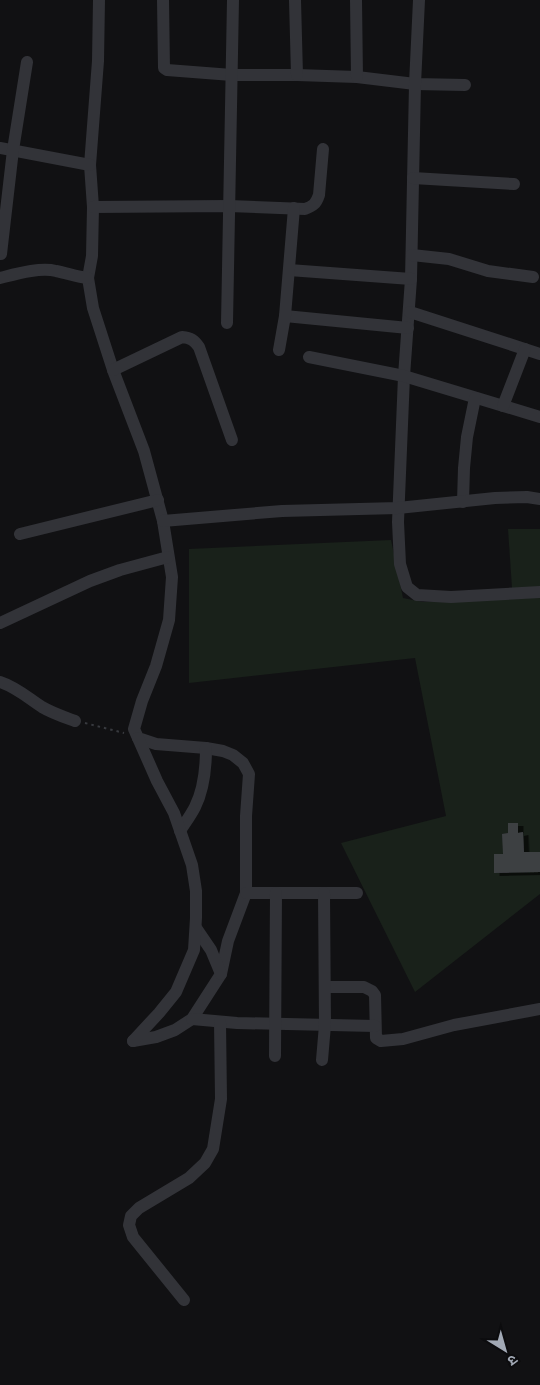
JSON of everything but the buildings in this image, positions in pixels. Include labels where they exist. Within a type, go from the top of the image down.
[{"type":"street","points":[[99,0],[98,61],[90,165],[93,207],[92,256],[88,278],[93,308],[113,370],[144,451],[158,500],[172,577],[169,620],[156,666],[142,701],[134,729],[157,781],[174,813],[192,865],[196,891],[194,950],[176,992],[133,1041],[156,1037],[175,1030],[192,1019],[221,974],[228,940],[246,893],[246,816],[249,774],[243,763],[233,755],[223,751],[156,744],[138,738]]},
{"type":"street","points":[[163,0],[164,68],[167,70],[232,75],[297,75],[357,78],[415,84],[464,85]]},
{"type":"street","points":[[227,323],[233,0]]},
{"type":"street","points":[[295,0],[297,75]]},
{"type":"street","points":[[356,0],[357,78]]},
{"type":"street","points":[[418,0],[410,312],[404,376],[398,508],[400,564],[407,588],[417,595],[451,597],[540,592]]},
{"type":"street","points":[[1,254],[13,150],[28,62]]},
{"type":"street","points":[[0,148],[90,165]]},
{"type":"street","points":[[93,207],[229,206],[305,209],[317,202],[323,149]]},
{"type":"street","points":[[413,178],[514,184]]},
{"type":"street","points":[[279,350],[285,316],[294,208]]},
{"type":"street","points":[[412,254],[449,259],[488,271],[533,278]]},
{"type":"street","points":[[0,278],[26,272],[54,270],[77,277],[88,278]]},
{"type":"street","points":[[289,270],[411,279]]},
{"type":"street","points":[[410,312],[540,354]]},
{"type":"street","points":[[285,316],[408,328]]},
{"type":"street","points":[[113,370],[182,337],[190,338],[199,347],[232,440]]},
{"type":"street","points":[[503,406],[526,350]]},
{"type":"street","points":[[309,357],[404,376],[540,417]]},
{"type":"street","points":[[463,502],[467,437],[476,398]]},
{"type":"street","points":[[163,521],[282,511],[398,508],[495,498],[527,497],[540,500]]},
{"type":"street","points":[[20,534],[158,500]]},
{"type":"street","points":[[0,623],[90,581],[120,570],[168,557]]},
{"type":"street","points":[[0,682],[12,687],[42,707],[76,721]]},
{"type":"street","points":[[180,831],[196,805],[204,781],[206,748]]},
{"type":"street","points":[[246,893],[357,892]]},
{"type":"street","points":[[275,1056],[276,893]]},
{"type":"street","points":[[322,1060],[325,1025],[324,893]]},
{"type":"street","points":[[196,928],[211,950],[221,974]]},
{"type":"street","points":[[325,988],[364,987],[372,992],[375,995],[376,1038],[381,1041],[403,1040],[454,1025],[540,1009]]},
{"type":"street","points":[[192,1019],[220,1022],[375,1026]]},
{"type":"street","points":[[184,1300],[133,1237],[129,1225],[131,1216],[138,1208],[189,1178],[205,1163],[213,1149],[221,1099],[220,1022]]},
{"type":"path","points":[[76,721],[138,738]]},
{"type":"shaded area","points":[[508,529],[540,529],[540,587],[512,588]]},
{"type":"shaded area","points":[[391,540],[403,598],[423,602],[540,596],[540,894],[415,992],[341,843],[446,816],[415,658],[189,683],[189,549]]}]
